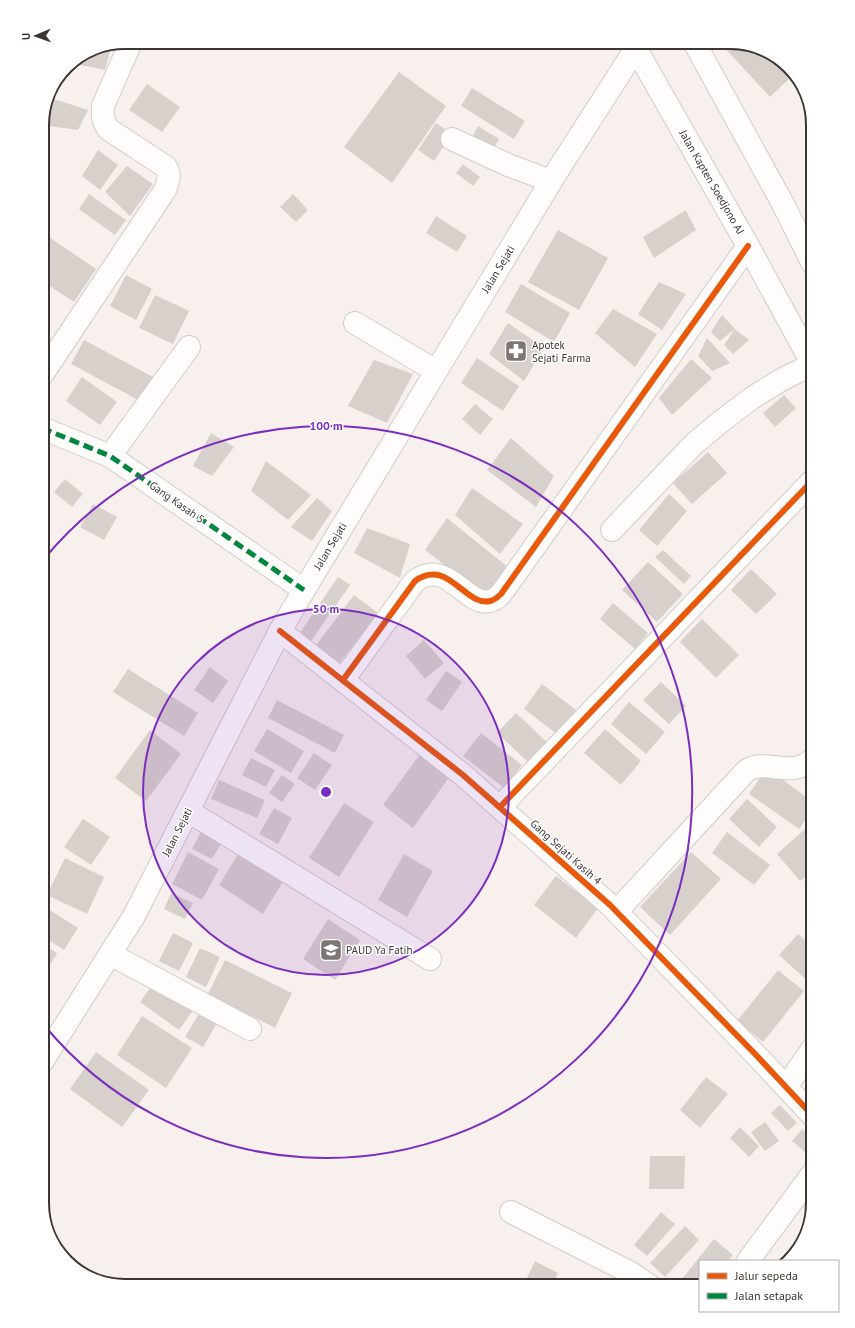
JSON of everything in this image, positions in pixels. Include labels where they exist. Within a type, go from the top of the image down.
[{"type":"street","points":[[49,364],[165,190],[168,182],[169,175],[166,167],[108,129],[103,121],[103,106],[128,49]]},
{"type":"street","name":"Jalan Sejati","points":[[49,1051],[134,916],[280,631],[436,370],[633,49]]},
{"type":"street","name":"Jalan Kapten Soedjono AJ","points":[[639,49],[806,351]]},
{"type":"street","points":[[698,49],[783,204],[806,250]]},
{"type":"street","points":[[452,139],[508,165],[551,181]]},
{"type":"street","points":[[343,680],[416,581],[428,574],[443,576],[483,601],[494,600],[501,594],[748,246]]},
{"type":"street","points":[[355,323],[436,370]]},
{"type":"street","points":[[110,456],[189,346]]},
{"type":"street","points":[[612,530],[694,444],[719,423],[752,398],[780,380],[806,367]]},
{"type":"street","name":"Gang Kasah 5","points":[[49,431],[110,456],[304,590]]},
{"type":"street","points":[[500,807],[806,487]]},
{"type":"street","name":"Gang Sejati Kasih 4","points":[[280,631],[463,775],[617,911],[806,1108]]},
{"type":"street","points":[[617,911],[746,771],[750,768],[762,766],[795,769],[806,764]]},
{"type":"street","points":[[188,811],[430,959]]},
{"type":"street","points":[[110,954],[250,1030]]},
{"type":"street","points":[[786,1087],[806,1058]]},
{"type":"street","points":[[749,1260],[806,1182]]},
{"type":"street","points":[[511,1212],[639,1279]]},
{"type":"building","points":[[725,49],[745,50],[755,53],[772,62],[787,75],[790,78],[770,97]]},
{"type":"building","points":[[110,50],[105,70],[79,65],[91,57]]},
{"type":"building","points":[[399,72],[446,106],[392,183],[344,147]]},
{"type":"building","points":[[147,84],[180,107],[162,132],[129,110]]},
{"type":"building","points":[[472,88],[525,121],[514,139],[461,106]]},
{"type":"building","points":[[54,99],[88,110],[78,130],[49,126],[50,110]]},
{"type":"building","points":[[436,123],[452,134],[434,161],[418,150]]},
{"type":"building","points":[[478,126],[499,139],[493,150],[472,138]]},
{"type":"building","points":[[98,150],[118,165],[100,190],[82,176]]},
{"type":"building","points":[[463,164],[480,177],[473,186],[456,173]]},
{"type":"building","points":[[127,166],[153,184],[130,216],[105,192]]},
{"type":"building","points":[[89,194],[126,220],[115,235],[79,209]]},
{"type":"building","points":[[293,194],[308,210],[296,222],[280,207]]},
{"type":"building","points":[[686,210],[696,230],[654,258],[643,237]]},
{"type":"building","points":[[436,216],[467,236],[457,252],[426,233]]},
{"type":"building","points":[[558,230],[608,258],[579,310],[528,282]]},
{"type":"building","points":[[49,237],[96,269],[74,302],[49,286]]},
{"type":"building","points":[[126,275],[152,289],[136,320],[110,306]]},
{"type":"building","points":[[659,282],[686,294],[662,330],[638,314]]},
{"type":"building","points":[[521,284],[570,313],[554,342],[505,312]]},
{"type":"building","points":[[155,295],[189,311],[173,344],[139,328]]},
{"type":"building","points":[[613,309],[657,334],[635,367],[595,333]]},
{"type":"building","points":[[722,315],[735,329],[720,341],[711,332]]},
{"type":"building","name":"Apotek Sejati Farma","points":[[508,323],[544,348],[524,381],[489,354]]},
{"type":"building","points":[[735,329],[749,340],[733,354],[724,345]]},
{"type":"building","points":[[707,338],[730,363],[712,371],[698,356]]},
{"type":"building","points":[[84,340],[153,377],[140,401],[71,364]]},
{"type":"building","points":[[477,358],[519,386],[503,411],[461,383]]},
{"type":"building","points":[[691,359],[712,378],[672,415],[659,398]]},
{"type":"building","points":[[374,360],[413,374],[387,423],[348,406]]},
{"type":"building","points":[[82,377],[117,402],[100,425],[66,401]]},
{"type":"building","points":[[784,395],[796,408],[775,427],[763,413]]},
{"type":"building","points":[[475,404],[493,419],[480,435],[462,419]]},
{"type":"building","points":[[211,433],[234,447],[212,476],[193,466]]},
{"type":"building","points":[[511,438],[554,476],[536,507],[487,470]]},
{"type":"building","points":[[708,452],[727,473],[692,504],[673,483]]},
{"type":"building","points":[[266,461],[311,495],[288,520],[251,491]]},
{"type":"building","points":[[65,479],[83,494],[72,507],[54,492]]},
{"type":"building","points":[[472,488],[523,524],[500,554],[455,515]]},
{"type":"building","points":[[669,494],[687,511],[657,546],[639,530]]},
{"type":"building","points":[[317,498],[332,511],[312,541],[291,527]]},
{"type":"building","points":[[93,504],[117,517],[104,540],[80,527]]},
{"type":"building","points":[[447,518],[509,568],[485,596],[425,550]]},
{"type":"building","points":[[367,528],[410,544],[400,578],[354,553]]},
{"type":"building","points":[[663,550],[691,576],[684,584],[655,557]]},
{"type":"building","points":[[648,562],[683,594],[657,622],[622,590]]},
{"type":"building","points":[[751,569],[777,594],[756,614],[731,590]]},
{"type":"building","points":[[338,577],[350,585],[311,641],[299,634]]},
{"type":"building","points":[[354,595],[378,613],[337,666],[314,648]]},
{"type":"building","points":[[613,603],[648,633],[635,649],[600,619]]},
{"type":"building","points":[[702,619],[739,655],[716,678],[680,642]]},
{"type":"building","points":[[424,640],[444,663],[425,679],[406,656]]},
{"type":"building","points":[[210,667],[228,681],[213,703],[194,690]]},
{"type":"building","points":[[128,669],[198,713],[184,736],[113,692]]},
{"type":"building","points":[[446,671],[462,682],[442,711],[426,700]]},
{"type":"building","points":[[661,682],[686,706],[669,724],[643,700]]},
{"type":"building","points":[[542,684],[580,713],[561,737],[524,709]]},
{"type":"building","points":[[277,700],[344,735],[335,753],[268,718]]},
{"type":"building","points":[[629,702],[665,732],[646,754],[611,724]]},
{"type":"building","points":[[516,713],[548,743],[529,763],[497,733]]},
{"type":"building","points":[[267,729],[304,751],[291,773],[254,751]]},
{"type":"building","points":[[605,729],[641,761],[621,785],[584,753]]},
{"type":"building","points":[[150,730],[181,754],[146,801],[115,778]]},
{"type":"building","points":[[481,733],[522,765],[504,788],[463,756]]},
{"type":"building","points":[[314,753],[332,765],[315,790],[297,778]]},
{"type":"building","points":[[420,754],[450,776],[413,828],[383,805]]},
{"type":"building","points":[[251,758],[275,770],[266,787],[242,775]]},
{"type":"building","points":[[767,768],[806,797],[806,819],[799,829],[749,794]]},
{"type":"building","points":[[282,775],[295,784],[282,802],[269,793]]},
{"type":"building","points":[[219,780],[265,800],[257,818],[211,799]]},
{"type":"building","points":[[747,799],[777,827],[759,847],[729,819]]},
{"type":"building","points":[[344,803],[374,822],[339,877],[309,858]]},
{"type":"building","points":[[274,808],[292,818],[278,844],[259,834]]},
{"type":"building","points":[[83,819],[110,837],[91,865],[64,847]]},
{"type":"building","points":[[204,826],[225,837],[212,859],[192,849]]},
{"type":"building","points":[[806,828],[806,876],[800,881],[777,854]]},
{"type":"building","points":[[727,832],[770,865],[754,885],[712,853]]},
{"type":"building","points":[[241,849],[286,877],[263,914],[219,885]]},
{"type":"building","points":[[188,852],[219,869],[202,900],[172,884]]},
{"type":"building","points":[[691,852],[721,879],[670,935],[640,907]]},
{"type":"building","points":[[404,854],[433,871],[407,917],[378,900]]},
{"type":"building","points":[[65,858],[104,877],[87,914],[49,896],[49,891]]},
{"type":"building","points":[[556,876],[598,908],[576,938],[534,905]]},
{"type":"building","points":[[171,893],[193,903],[185,919],[164,909]]},
{"type":"building","points":[[49,909],[78,928],[64,950],[49,940]]},
{"type":"building","name":"PAUD Ya Fatih","points":[[328,919],[360,940],[335,980],[303,959]]},
{"type":"building","points":[[173,933],[193,943],[179,971],[159,961]]},
{"type":"building","points":[[798,934],[806,941],[806,980],[779,955]]},
{"type":"building","points":[[49,948],[57,953],[49,967]]},
{"type":"building","points":[[200,948],[220,957],[206,987],[186,977]]},
{"type":"building","points":[[225,960],[292,993],[275,1028],[208,994]]},
{"type":"building","points":[[778,970],[804,991],[763,1042],[737,1021]]},
{"type":"building","points":[[155,981],[194,1009],[179,1030],[140,1002]]},
{"type":"building","points":[[203,1007],[220,1018],[203,1047],[185,1037]]},
{"type":"building","points":[[142,1016],[192,1048],[166,1088],[117,1055]]},
{"type":"building","points":[[96,1052],[149,1090],[122,1127],[70,1089]]},
{"type":"building","points":[[706,1077],[728,1094],[700,1128],[680,1110]]},
{"type":"building","points":[[780,1105],[797,1123],[788,1131],[771,1113]]},
{"type":"building","points":[[765,1122],[779,1141],[765,1151],[751,1132]]},
{"type":"building","points":[[740,1127],[759,1146],[749,1157],[730,1138]]},
{"type":"building","points":[[802,1129],[806,1133],[806,1153],[792,1141]]},
{"type":"building","points":[[650,1156],[685,1156],[684,1189],[649,1189]]},
{"type":"building","points":[[661,1212],[675,1224],[647,1256],[634,1245]]},
{"type":"building","points":[[685,1226],[699,1240],[665,1277],[650,1263]]},
{"type":"building","points":[[714,1239],[733,1255],[729,1260],[699,1260],[699,1279],[682,1279]]},
{"type":"building","points":[[535,1261],[558,1273],[555,1279],[526,1279]]},
{"type":"marked path","points":[[49,431],[110,456],[304,590]]},
{"type":"cycle path","points":[[343,680],[415,581],[427,575],[437,575],[447,578],[472,597],[481,601],[492,601],[501,594],[748,246]]},
{"type":"cycle path","points":[[500,807],[806,487]]},
{"type":"cycle path","points":[[280,631],[463,775],[610,905],[806,1108]]},
{"type":"place","name":"Apotek Sejati Farma","points":[[516,351]]},
{"type":"place","name":"PAUD Ya Fatih","points":[[331,950]]}]
